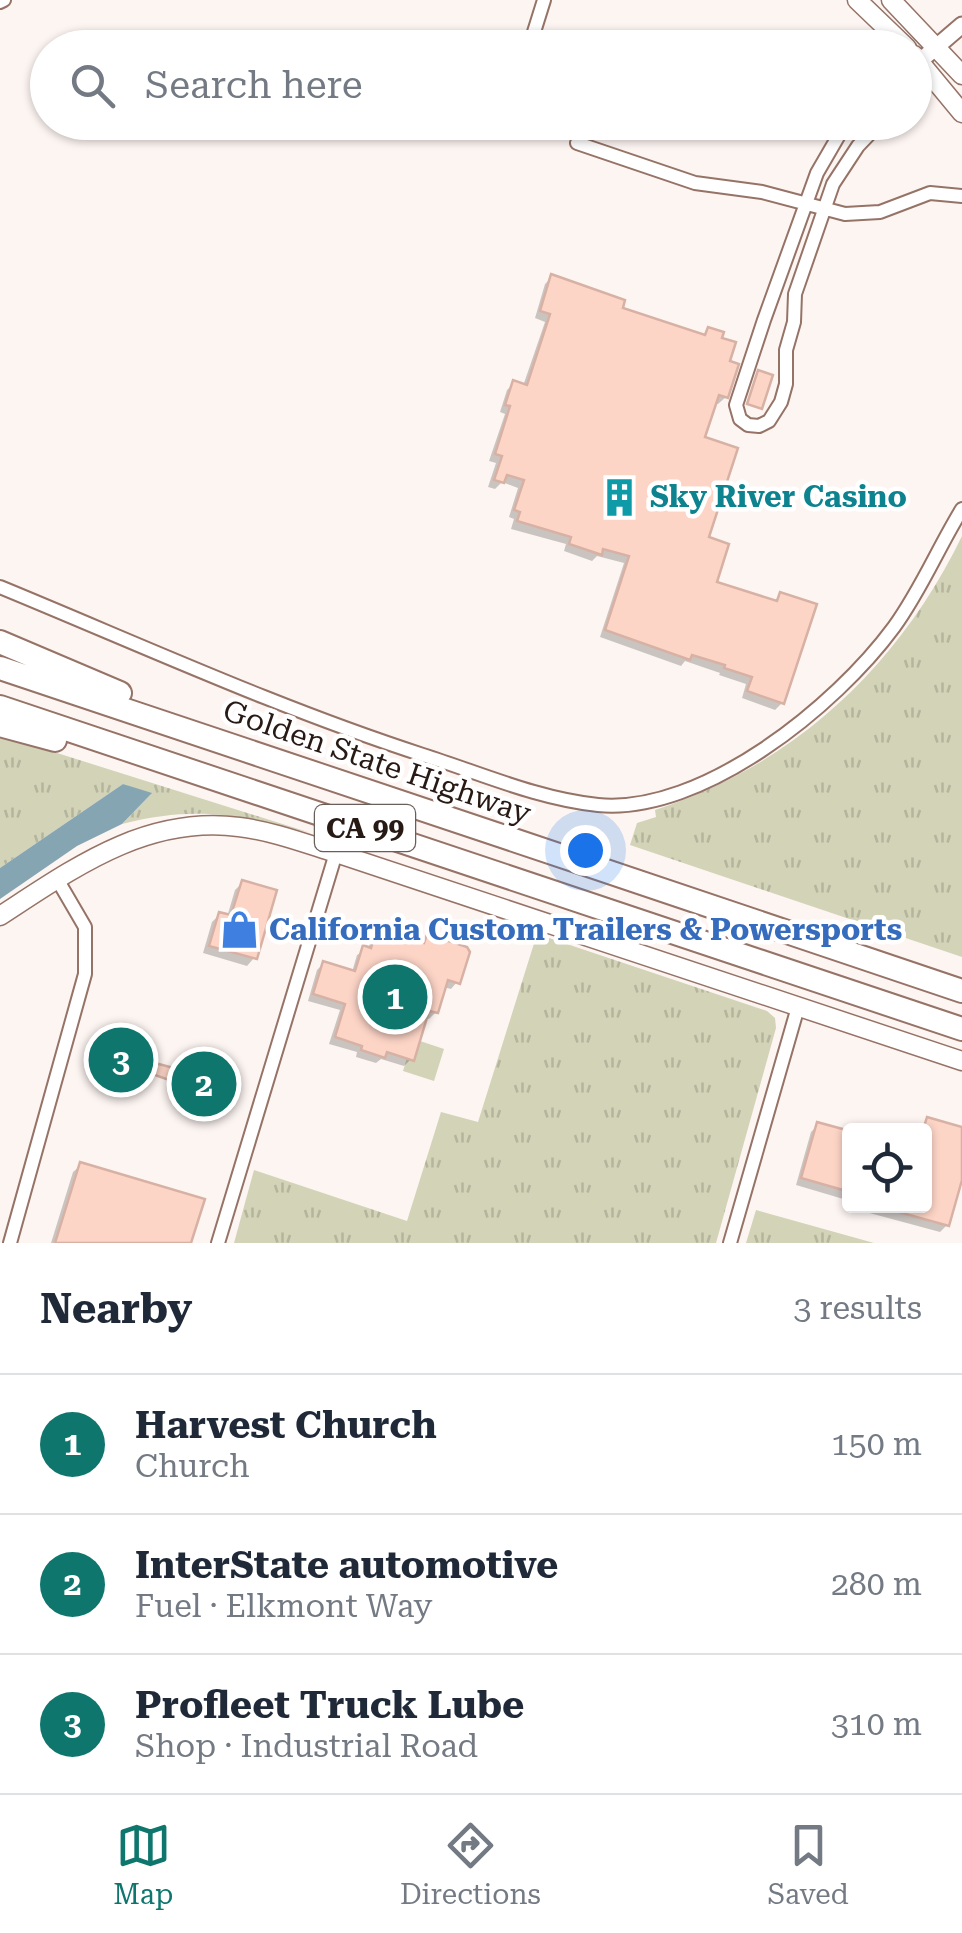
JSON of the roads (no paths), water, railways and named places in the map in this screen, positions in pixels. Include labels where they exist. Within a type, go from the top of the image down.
[{"type":"highway","points":[[0,642],[146,704],[179,726]]},
{"type":"highway","name":"Golden State Highway","points":[[0,668],[962,991]]},
{"type":"highway","name":"CA 99","points":[[0,707],[962,1029]]},
{"type":"highway","points":[[0,726],[240,786]]},
{"type":"main road","points":[[857,0],[886,30]]},
{"type":"main road","points":[[891,0],[922,30]]},
{"type":"main road","points":[[932,40],[959,66]]},
{"type":"main road","points":[[932,75],[962,113]]},
{"type":"main road","points":[[0,916],[115,846],[141,836],[216,825],[264,831],[962,1061]]},
{"type":"street","points":[[535,30],[544,0]]},
{"type":"street","points":[[932,49],[962,25]]},
{"type":"street","points":[[932,80],[959,66]]},
{"type":"street","points":[[837,140],[829,149],[806,203],[736,405],[740,419],[748,425],[769,422],[781,402],[786,384],[786,350],[794,322],[794,294],[840,171],[865,140]]},
{"type":"street","points":[[577,143],[695,183],[762,192],[846,214],[890,209],[930,193],[962,196]]},
{"type":"street","points":[[0,587],[225,683],[356,733],[552,796],[599,805],[624,805],[671,794],[721,774],[776,741],[817,710],[896,624],[962,509]]},
{"type":"street","points":[[218,1243],[336,852]]},
{"type":"street","points":[[10,1243],[85,974],[85,927],[57,879]]},
{"type":"street","points":[[730,1243],[798,1007]]},
{"type":"water","points":[[123,784],[152,793],[122,824],[77,846],[0,899],[0,868]]},
{"type":"place","name":"Sky River Casino","points":[[620,497]]},
{"type":"place","name":"California Custom Trailers & Powersports","points":[[239,930]]},
{"type":"place","name":"Harvest Church","points":[[395,997]]},
{"type":"place","name":"Profleet Truck Lube","points":[[121,1060]]},
{"type":"place","name":"InterState automotive","points":[[204,1084]]}]
